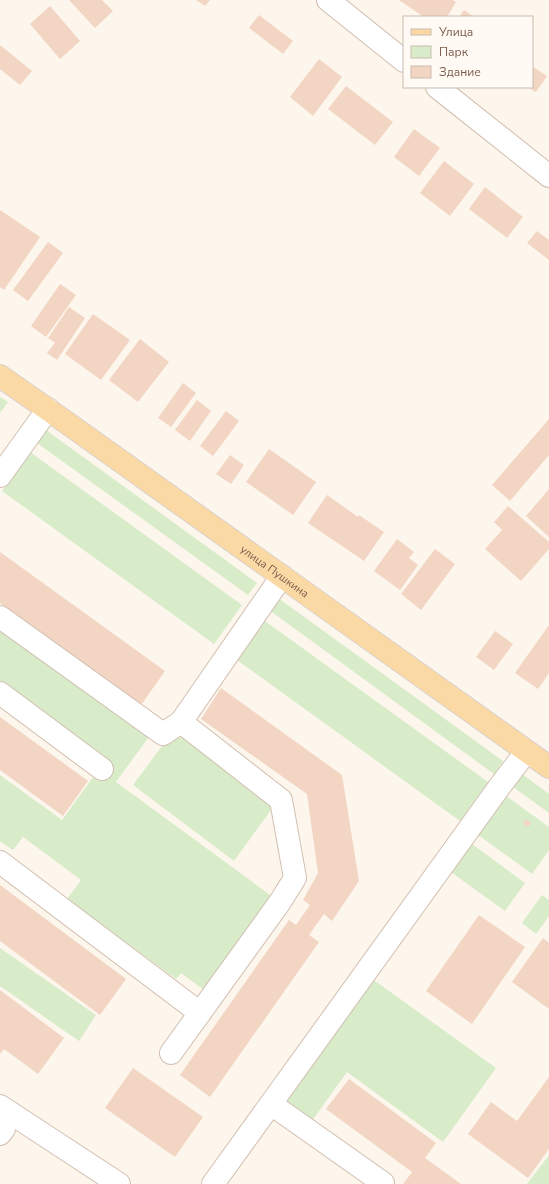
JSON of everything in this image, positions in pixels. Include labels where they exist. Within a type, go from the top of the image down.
[{"type":"main road","name":"улица Пушкина","points":[[0,376],[549,767]]},
{"type":"street","points":[[328,0],[403,60]]},
{"type":"street","points":[[438,88],[549,176]]},
{"type":"street","points":[[0,476],[48,410]]},
{"type":"street","points":[[0,617],[163,734],[181,722],[282,576]]},
{"type":"street","points":[[0,693],[102,769]]},
{"type":"street","points":[[171,1053],[280,902],[295,878],[281,800],[181,722]]},
{"type":"street","points":[[213,1184],[526,752]]},
{"type":"street","points":[[0,862],[200,1013]]},
{"type":"street","points":[[271,1104],[383,1183]]},
{"type":"street","points":[[0,1106],[119,1184]]},
{"type":"green space","points":[[0,397],[8,402],[0,413]]},
{"type":"green space","points":[[46,430],[257,583],[248,595],[37,443]]},
{"type":"green space","points":[[30,452],[242,605],[214,644],[2,491]]},
{"type":"green space","points":[[274,595],[503,761],[494,774],[265,607]]},
{"type":"green space","points":[[258,616],[488,782],[460,821],[230,655]]},
{"type":"green space","points":[[0,622],[151,734],[116,782],[277,900],[208,993],[181,973],[176,979],[67,899],[81,880],[23,837],[13,850],[0,841],[0,775],[62,820],[99,769],[0,696]]},
{"type":"green space","points":[[186,736],[276,803],[234,861],[133,785],[165,742]]},
{"type":"green space","points":[[518,771],[549,794],[549,813],[509,784]]},
{"type":"green space","points":[[502,793],[549,827],[549,850],[532,874],[474,832]]},
{"type":"green space","points":[[468,841],[525,883],[505,911],[448,870]]},
{"type":"green space","points":[[542,895],[549,900],[549,916],[536,934],[522,923]]},
{"type":"green space","points":[[0,948],[96,1015],[79,1041],[0,986]]},
{"type":"green space","points":[[371,978],[496,1068],[443,1142],[347,1072],[309,1125],[280,1104]]},
{"type":"green space","points":[[549,1155],[549,1184],[527,1184]]},
{"type":"building","points":[[69,0],[102,0],[113,11],[95,28]]},
{"type":"building","points":[[196,0],[210,0],[205,6]]},
{"type":"building","points":[[399,0],[453,0],[456,2],[448,16],[423,16]]},
{"type":"building","points":[[50,6],[80,41],[60,59],[30,24]]},
{"type":"building","points":[[464,10],[473,16],[460,16]]},
{"type":"building","points":[[259,15],[293,41],[283,54],[249,28]]},
{"type":"building","points":[[0,45],[32,71],[20,85],[0,69]]},
{"type":"building","points":[[319,59],[342,77],[313,116],[290,97]]},
{"type":"building","points":[[533,67],[547,76],[536,92],[530,88],[533,88]]},
{"type":"building","points":[[346,86],[393,122],[375,145],[328,109]]},
{"type":"building","points":[[414,129],[440,148],[419,176],[394,157]]},
{"type":"building","points":[[444,161],[474,184],[450,216],[420,193]]},
{"type":"building","points":[[485,187],[523,217],[507,238],[469,209]]},
{"type":"building","points":[[0,210],[40,237],[4,290],[0,287]]},
{"type":"building","points":[[537,231],[549,240],[549,260],[527,243]]},
{"type":"building","points":[[48,242],[63,253],[28,301],[13,290]]},
{"type":"building","points":[[60,284],[76,295],[46,337],[31,326]]},
{"type":"building","points":[[69,307],[85,318],[57,360],[47,353],[55,343],[48,338]]},
{"type":"building","points":[[93,314],[130,340],[101,380],[65,354]]},
{"type":"building","points":[[140,339],[169,362],[138,402],[109,380]]},
{"type":"building","points":[[183,383],[196,393],[171,427],[158,418]]},
{"type":"building","points":[[197,400],[211,411],[190,441],[175,430]]},
{"type":"building","points":[[226,411],[239,421],[213,456],[200,446]]},
{"type":"building","points":[[549,419],[549,455],[510,501],[492,485]]},
{"type":"building","points":[[269,449],[316,482],[293,515],[246,482]]},
{"type":"building","points":[[230,455],[244,465],[231,484],[216,474]]},
{"type":"building","points":[[549,489],[549,537],[526,516]]},
{"type":"building","points":[[327,495],[358,517],[359,515],[384,532],[364,561],[308,523]]},
{"type":"building","points":[[508,506],[549,542],[549,549],[521,581],[485,549],[502,530],[494,522]]},
{"type":"building","points":[[397,539],[414,552],[409,558],[418,565],[400,590],[374,571]]},
{"type":"building","points":[[435,549],[455,564],[421,610],[401,594]]},
{"type":"building","points":[[0,552],[165,671],[141,705],[0,603]]},
{"type":"building","points":[[549,625],[549,673],[538,689],[515,673]]},
{"type":"building","points":[[495,631],[513,644],[494,670],[476,657]]},
{"type":"building","points":[[221,688],[342,775],[359,881],[332,921],[324,914],[309,935],[319,942],[210,1097],[180,1075],[289,920],[296,925],[310,905],[303,900],[318,873],[307,794],[201,719]]},
{"type":"building","points":[[0,717],[88,781],[63,816],[0,770]]},
{"type":"building","points":[[526,819],[531,823],[528,827],[523,824]]},
{"type":"building","points":[[0,885],[126,979],[100,1015],[0,941]]},
{"type":"building","points":[[479,915],[525,947],[472,1024],[426,991]]},
{"type":"building","points":[[543,938],[549,943],[549,1009],[512,982]]},
{"type":"building","points":[[0,990],[64,1038],[38,1074],[4,1049],[0,1054]]},
{"type":"building","points":[[133,1068],[203,1117],[175,1157],[105,1108]]},
{"type":"building","points":[[549,1077],[549,1149],[528,1178],[468,1134],[491,1102],[517,1121]]},
{"type":"building","points":[[349,1079],[436,1143],[425,1158],[461,1184],[403,1184],[412,1172],[326,1109]]}]
